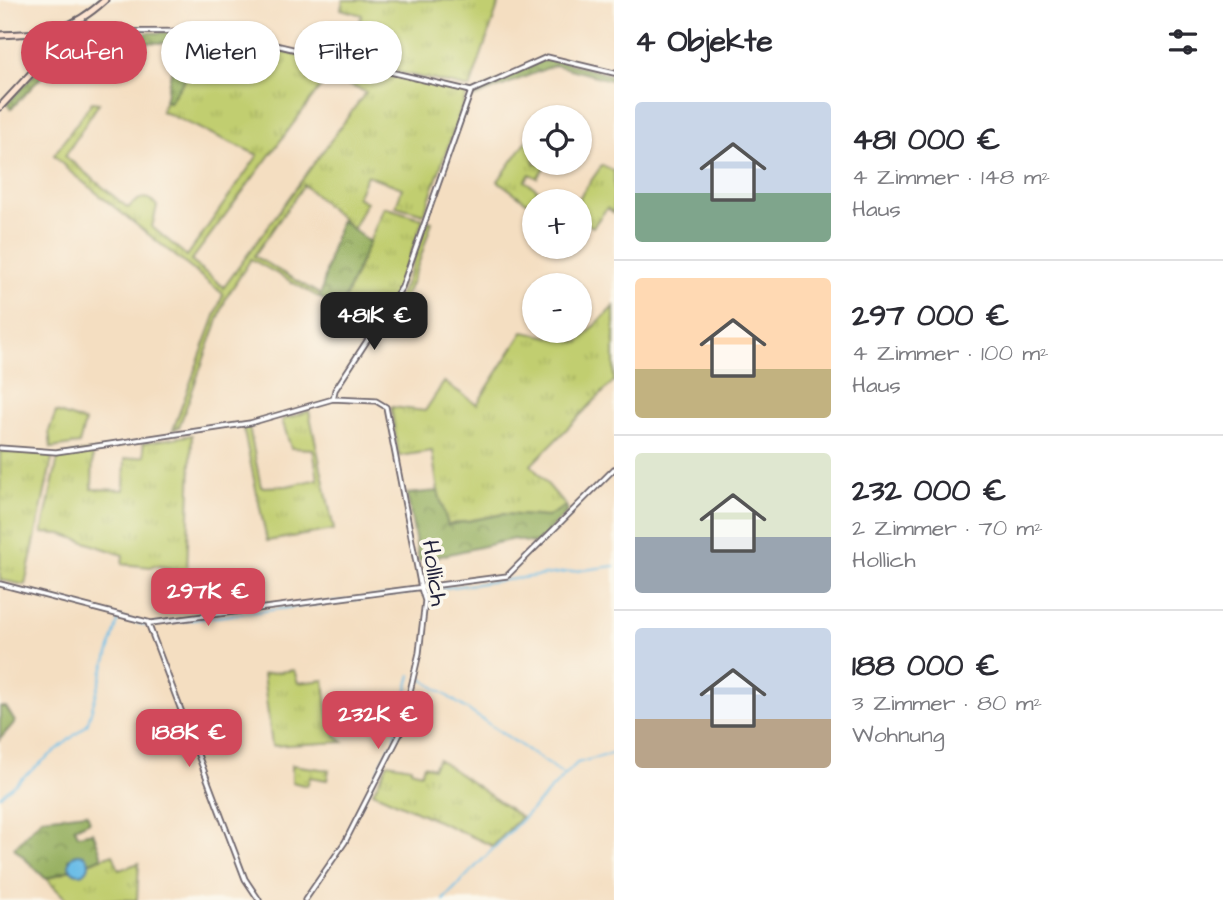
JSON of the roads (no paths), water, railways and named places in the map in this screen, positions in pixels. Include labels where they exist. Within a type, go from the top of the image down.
[{"type":"main road","points":[[78,21],[89,15],[104,0]]},
{"type":"main road","points":[[0,34],[21,33]]},
{"type":"main road","points":[[0,107],[22,84]]},
{"type":"street","points":[[147,31],[216,31],[471,91],[547,57],[614,73]]},
{"type":"street","points":[[332,399],[335,390],[402,287],[471,91]]},
{"type":"street","name":"Hollich","points":[[0,448],[57,452],[250,422],[332,399],[376,401],[383,404],[387,410],[425,601],[419,653],[400,734],[345,842],[305,900]]},
{"type":"street","points":[[0,584],[148,623],[507,576],[614,469]]},
{"type":"street","points":[[148,623],[245,879],[259,900]]},
{"type":"water","points":[[79,854],[86,857],[89,864],[86,871],[79,874],[72,871],[69,864],[72,857]]},
{"type":"waterway","points":[[432,594],[437,589],[614,566]]},
{"type":"waterway","points":[[151,625],[415,592]]},
{"type":"waterway","points":[[0,796],[87,725],[119,618],[146,625]]},
{"type":"waterway","points":[[394,738],[411,675]]},
{"type":"waterway","points":[[419,677],[563,774]]},
{"type":"waterway","points":[[357,812],[391,745]]},
{"type":"waterway","points":[[443,900],[577,763],[614,753]]}]
